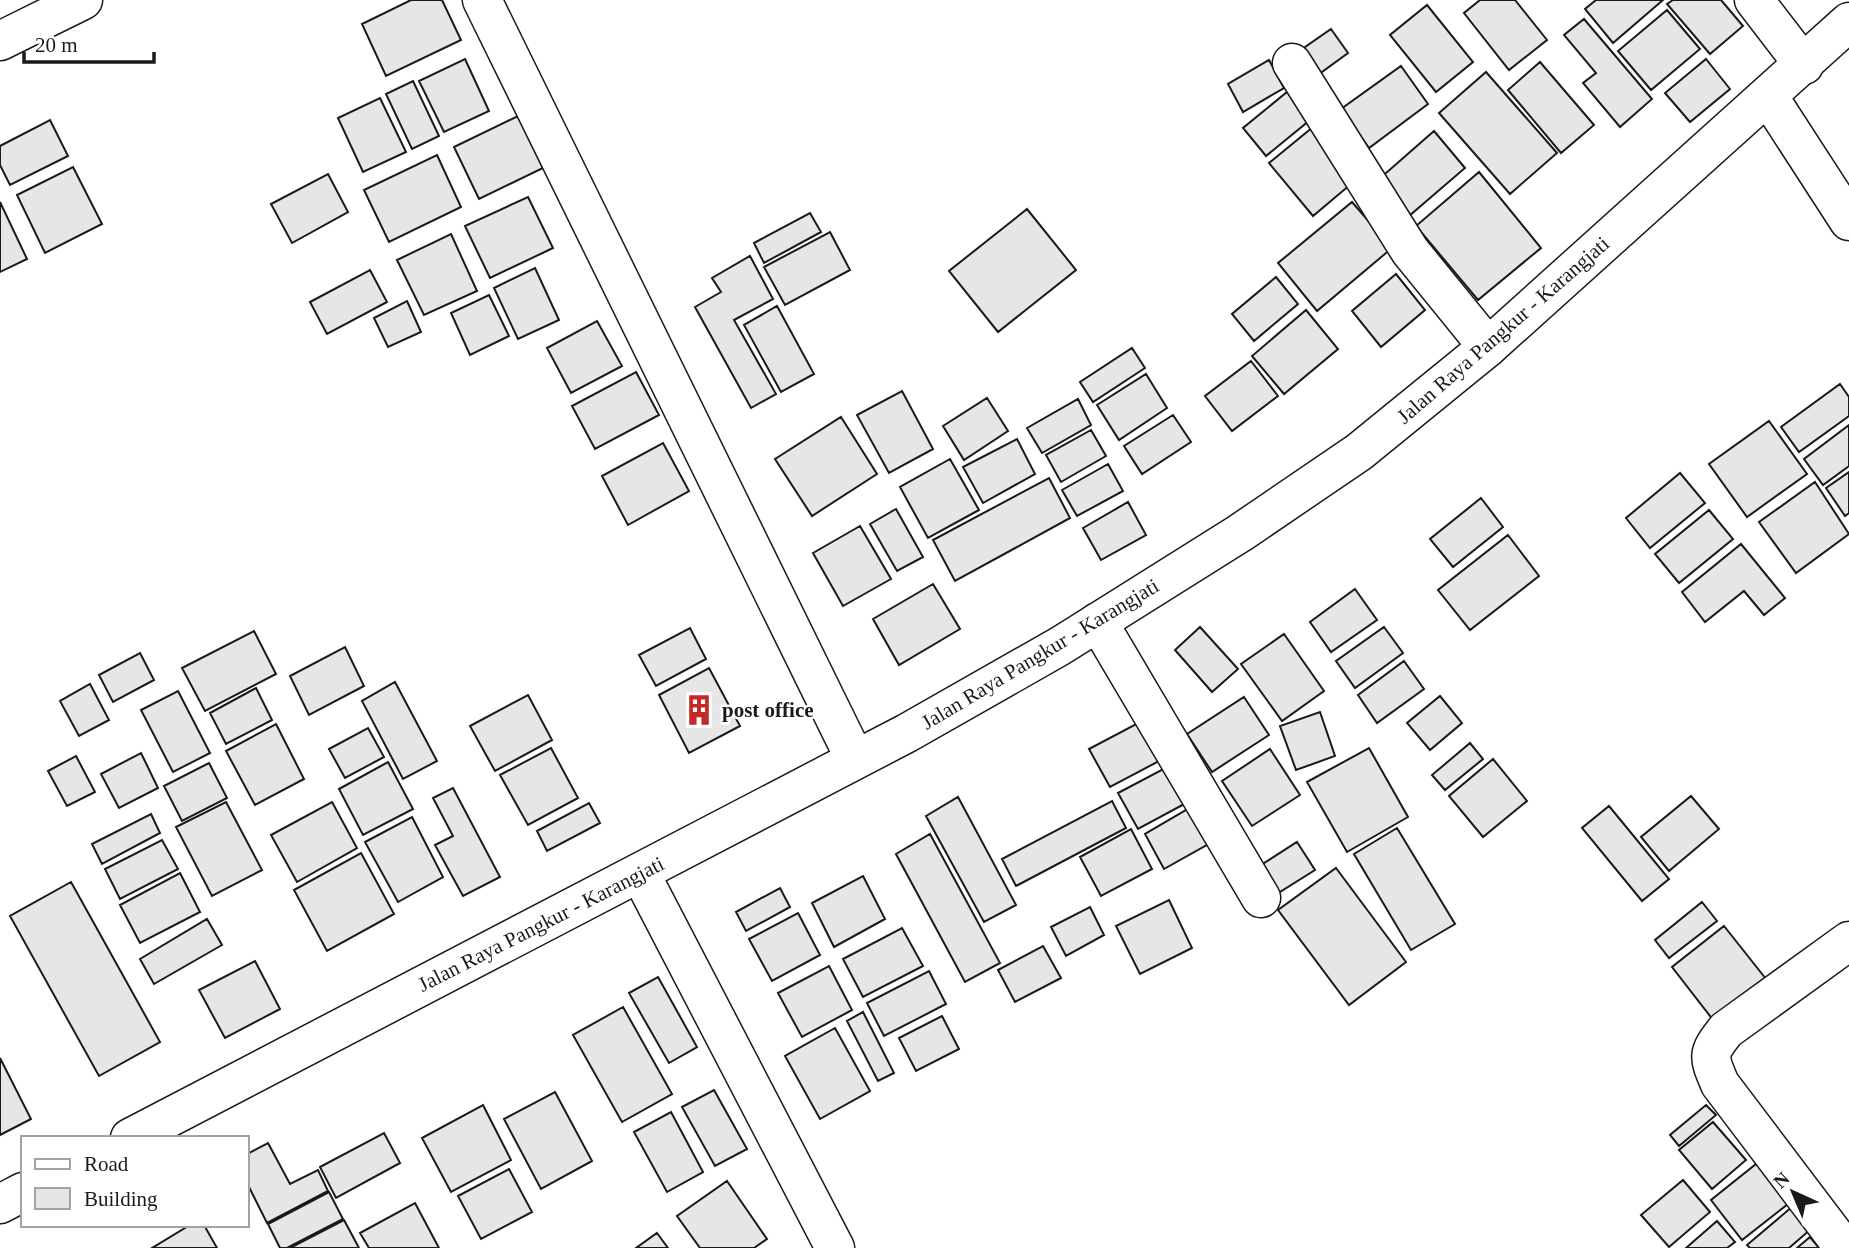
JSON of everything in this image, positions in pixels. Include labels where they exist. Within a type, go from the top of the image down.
[{"type":"street","points":[[0,41],[83,0]]},
{"type":"street","points":[[482,0],[855,759]]},
{"type":"street","points":[[1754,0],[1804,65]]},
{"type":"street","name":"Jalan Raya Pangkur - Karangjati","points":[[134,1136],[930,720],[1098,622],[1240,533],[1359,452],[1488,347],[1849,22]]},
{"type":"street","points":[[1292,63],[1410,251],[1488,347]]},
{"type":"street","points":[[1768,96],[1849,221]]},
{"type":"street","points":[[1098,622],[1261,898]]},
{"type":"street","points":[[640,873],[835,1248]]},
{"type":"street","points":[[1844,1248],[1720,1084],[1710,1062],[1711,1049],[1726,1030],[1849,941]]},
{"type":"street","points":[[0,1204],[21,1193]]},
{"type":"building","points":[[411,0],[442,0],[461,40],[386,76],[362,24]]},
{"type":"building","points":[[1480,0],[1515,0],[1547,40],[1509,70],[1464,13]]},
{"type":"building","points":[[1596,0],[1663,0],[1613,43],[1585,9]]},
{"type":"building","points":[[1673,0],[1721,0],[1743,26],[1710,54],[1667,4]]},
{"type":"building","points":[[1427,5],[1473,62],[1436,92],[1390,35]]},
{"type":"building","points":[[1667,10],[1700,49],[1651,90],[1618,51]]},
{"type":"building","points":[[1584,19],[1652,99],[1620,127],[1583,83],[1596,73],[1564,35]]},
{"type":"building","points":[[1331,29],[1348,53],[1315,77],[1298,52]]},
{"type":"building","points":[[465,59],[489,111],[444,132],[419,81]]},
{"type":"building","points":[[1706,59],[1730,89],[1690,122],[1665,93]]},
{"type":"building","points":[[1269,60],[1284,88],[1243,112],[1228,84]]},
{"type":"building","points":[[1540,62],[1594,125],[1561,153],[1508,90]]},
{"type":"building","points":[[1401,66],[1428,104],[1369,148],[1341,109]]},
{"type":"building","points":[[1486,72],[1557,153],[1510,194],[1439,113]]},
{"type":"building","points":[[413,81],[439,136],[412,149],[386,94]]},
{"type":"building","points":[[1287,92],[1310,120],[1266,156],[1243,128]]},
{"type":"building","points":[[380,98],[406,152],[363,172],[338,118]]},
{"type":"building","points":[[518,116],[543,168],[479,199],[454,147]]},
{"type":"building","points":[[50,120],[68,156],[10,185],[0,165],[0,146]]},
{"type":"building","points":[[1313,127],[1357,179],[1313,216],[1269,163]]},
{"type":"building","points":[[1434,131],[1465,168],[1409,216],[1378,180]]},
{"type":"building","points":[[437,155],[461,207],[389,242],[364,190]]},
{"type":"building","points":[[73,167],[102,224],[45,253],[17,195]]},
{"type":"building","points":[[1479,172],[1541,248],[1478,300],[1416,226]]},
{"type":"building","points":[[328,174],[348,212],[292,243],[271,204]]},
{"type":"building","points":[[528,197],[553,248],[490,278],[465,226]]},
{"type":"building","points":[[0,202],[27,259],[0,272]]},
{"type":"building","points":[[1352,202],[1392,248],[1317,311],[1278,263]]},
{"type":"building","points":[[1027,209],[1076,270],[998,332],[949,271]]},
{"type":"building","points":[[810,213],[821,232],[764,263],[754,243]]},
{"type":"building","points":[[830,232],[850,270],[785,305],[764,267]]},
{"type":"building","points":[[451,234],[477,291],[424,315],[397,260]]},
{"type":"building","points":[[750,256],[773,299],[734,320],[776,394],[751,408],[695,307],[721,292],[712,278]]},
{"type":"building","points":[[535,268],[559,320],[518,339],[494,288]]},
{"type":"building","points":[[370,270],[387,302],[327,334],[310,302]]},
{"type":"building","points":[[1396,274],[1425,310],[1381,347],[1352,311]]},
{"type":"building","points":[[1276,277],[1298,304],[1254,341],[1232,314]]},
{"type":"building","points":[[489,295],[509,336],[470,355],[451,313]]},
{"type":"building","points":[[407,301],[421,332],[388,347],[374,318]]},
{"type":"building","points":[[777,306],[814,374],[781,392],[744,325]]},
{"type":"building","points":[[1306,310],[1338,349],[1284,394],[1252,356]]},
{"type":"building","points":[[597,321],[622,366],[571,393],[547,348]]},
{"type":"building","points":[[1132,348],[1145,368],[1093,402],[1080,382]]},
{"type":"building","points":[[1251,361],[1278,396],[1232,431],[1205,396]]},
{"type":"building","points":[[636,372],[659,415],[595,449],[572,406]]},
{"type":"building","points":[[1146,374],[1167,408],[1119,440],[1097,405]]},
{"type":"building","points":[[1840,384],[1849,397],[1849,416],[1799,452],[1781,427]]},
{"type":"building","points":[[902,391],[933,449],[889,473],[857,415]]},
{"type":"building","points":[[987,398],[1008,431],[964,460],[943,426]]},
{"type":"building","points":[[1078,399],[1091,425],[1042,453],[1027,428]]},
{"type":"building","points":[[1173,415],[1191,442],[1142,474],[1124,446]]},
{"type":"building","points":[[841,417],[877,474],[812,516],[775,459]]},
{"type":"building","points":[[1769,421],[1807,474],[1747,517],[1709,464]]},
{"type":"building","points":[[1849,425],[1849,466],[1823,485],[1804,459]]},
{"type":"building","points":[[1091,430],[1106,456],[1061,482],[1046,455]]},
{"type":"building","points":[[1017,439],[1035,474],[983,503],[963,467]]},
{"type":"building","points":[[663,443],[689,491],[628,525],[602,476]]},
{"type":"building","points":[[950,459],[979,510],[928,538],[900,487]]},
{"type":"building","points":[[1108,464],[1123,491],[1077,516],[1062,490]]},
{"type":"building","points":[[1849,472],[1849,513],[1845,516],[1826,488]]},
{"type":"building","points":[[1680,473],[1705,503],[1650,548],[1626,518]]},
{"type":"building","points":[[1049,478],[1070,518],[955,581],[933,540]]},
{"type":"building","points":[[1815,482],[1849,534],[1796,573],[1759,522]]},
{"type":"building","points":[[1481,498],[1503,527],[1453,567],[1430,539]]},
{"type":"building","points":[[1128,502],[1146,535],[1101,560],[1083,528]]},
{"type":"building","points":[[896,509],[923,557],[897,571],[870,524]]},
{"type":"building","points":[[1709,510],[1733,539],[1679,583],[1655,554]]},
{"type":"building","points":[[860,526],[891,579],[843,606],[813,553]]},
{"type":"building","points":[[1508,535],[1539,576],[1470,630],[1438,590]]},
{"type":"building","points":[[1741,544],[1785,598],[1764,615],[1744,591],[1705,622],[1682,592]]},
{"type":"building","points":[[933,584],[960,629],[899,665],[873,619]]},
{"type":"building","points":[[1355,589],[1377,620],[1331,652],[1310,622]]},
{"type":"building","points":[[1200,627],[1238,669],[1212,692],[1175,650]]},
{"type":"building","points":[[1384,627],[1403,653],[1355,688],[1336,661]]},
{"type":"building","points":[[690,628],[706,659],[656,686],[639,655]]},
{"type":"building","points":[[254,631],[276,674],[205,711],[182,668]]},
{"type":"building","points":[[1284,634],[1324,691],[1282,721],[1241,664]]},
{"type":"building","points":[[345,647],[364,686],[309,715],[290,676]]},
{"type":"building","points":[[140,653],[154,680],[113,702],[99,675]]},
{"type":"building","points":[[1404,661],[1424,689],[1377,723],[1358,695]]},
{"type":"building","name":"post office","points":[[709,668],[740,726],[689,753],[659,695]]},
{"type":"building","points":[[395,682],[437,761],[403,779],[362,701]]},
{"type":"building","points":[[90,684],[109,720],[79,736],[60,701]]},
{"type":"building","points":[[256,688],[272,720],[226,744],[210,713]]},
{"type":"building","points":[[178,691],[210,753],[173,772],[141,710]]},
{"type":"building","points":[[528,695],[552,740],[495,771],[470,726]]},
{"type":"building","points":[[1440,696],[1462,723],[1430,750],[1407,723]]},
{"type":"building","points":[[1244,697],[1269,735],[1212,772],[1187,734]]},
{"type":"building","points":[[1320,712],[1335,756],[1296,770],[1280,726]]},
{"type":"building","points":[[1140,722],[1161,760],[1110,787],[1089,749]]},
{"type":"building","points":[[276,724],[304,779],[255,805],[226,751]]},
{"type":"building","points":[[368,728],[384,757],[345,778],[329,749]]},
{"type":"building","points":[[1470,743],[1483,759],[1445,790],[1432,775]]},
{"type":"building","points":[[551,748],[578,798],[528,825],[500,775]]},
{"type":"building","points":[[1369,748],[1408,817],[1347,852],[1307,782]]},
{"type":"building","points":[[1270,749],[1300,795],[1252,826],[1222,781]]},
{"type":"building","points":[[141,753],[158,788],[119,808],[101,774]]},
{"type":"building","points":[[76,756],[95,792],[67,806],[48,771]]},
{"type":"building","points":[[1493,759],[1527,801],[1483,837],[1449,796]]},
{"type":"building","points":[[388,762],[413,809],[363,835],[339,789]]},
{"type":"building","points":[[209,763],[227,798],[182,821],[164,786]]},
{"type":"building","points":[[1169,766],[1188,802],[1138,829],[1118,793]]},
{"type":"building","points":[[453,788],[500,877],[463,896],[435,845],[453,836],[433,798]]},
{"type":"building","points":[[1691,796],[1719,829],[1669,871],[1641,837]]},
{"type":"building","points":[[958,797],[1016,905],[984,922],[926,816]]},
{"type":"building","points":[[1112,801],[1126,828],[1016,886],[1002,859]]},
{"type":"building","points":[[226,802],[262,870],[212,896],[176,827]]},
{"type":"building","points":[[332,802],[357,848],[297,882],[271,835]]},
{"type":"building","points":[[589,803],[600,823],[547,851],[537,831]]},
{"type":"building","points":[[1193,806],[1212,842],[1164,869],[1145,834]]},
{"type":"building","points":[[1609,806],[1669,879],[1642,901],[1582,828]]},
{"type":"building","points":[[151,814],[160,833],[102,864],[92,844]]},
{"type":"building","points":[[412,817],[443,877],[398,902],[365,842]]},
{"type":"building","points":[[1397,828],[1455,924],[1411,950],[1354,854]]},
{"type":"building","points":[[1131,829],[1152,869],[1101,896],[1080,857]]},
{"type":"building","points":[[930,834],[1000,963],[965,982],[896,854]]},
{"type":"building","points":[[162,840],[178,869],[120,899],[105,869]]},
{"type":"building","points":[[1297,842],[1315,870],[1275,895],[1258,867]]},
{"type":"building","points":[[361,853],[394,914],[327,951],[294,890]]},
{"type":"building","points":[[1336,868],[1406,962],[1349,1005],[1278,910]]},
{"type":"building","points":[[180,873],[200,912],[140,943],[120,905]]},
{"type":"building","points":[[863,876],[885,919],[834,947],[812,903]]},
{"type":"building","points":[[71,882],[160,1042],[99,1076],[10,916]]},
{"type":"building","points":[[780,888],[790,907],[746,931],[736,912]]},
{"type":"building","points":[[1169,900],[1192,948],[1140,974],[1116,926]]},
{"type":"building","points":[[1702,902],[1717,921],[1669,958],[1655,940]]},
{"type":"building","points":[[1090,907],[1104,935],[1066,956],[1051,927]]},
{"type":"building","points":[[798,913],[820,955],[772,981],[749,939]]},
{"type":"building","points":[[207,919],[222,945],[154,984],[140,959]]},
{"type":"building","points":[[1724,926],[1770,984],[1717,1025],[1672,967]]},
{"type":"building","points":[[902,928],[923,966],[863,997],[843,959]]},
{"type":"building","points":[[1043,946],[1061,978],[1015,1002],[998,970]]},
{"type":"building","points":[[255,961],[280,1009],[225,1038],[199,990]]},
{"type":"building","points":[[829,966],[852,1010],[802,1037],[778,993]]},
{"type":"building","points":[[929,971],[946,1004],[884,1036],[867,1003]]},
{"type":"building","points":[[658,977],[697,1047],[669,1063],[629,993]]},
{"type":"building","points":[[623,1007],[672,1094],[622,1122],[573,1035]]},
{"type":"building","points":[[863,1012],[894,1073],[878,1081],[847,1021]]},
{"type":"building","points":[[942,1016],[959,1049],[916,1071],[899,1038]]},
{"type":"building","points":[[835,1028],[870,1091],[820,1119],[785,1056]]},
{"type":"building","points":[[0,1058],[31,1119],[0,1135]]},
{"type":"building","points":[[714,1090],[747,1149],[715,1166],[682,1107]]},
{"type":"building","points":[[555,1092],[592,1161],[541,1189],[504,1119]]},
{"type":"building","points":[[483,1105],[511,1160],[451,1192],[422,1138]]},
{"type":"building","points":[[1706,1105],[1716,1115],[1679,1146],[1670,1135]]},
{"type":"building","points":[[671,1112],[703,1172],[667,1192],[634,1132]]},
{"type":"building","points":[[1713,1122],[1746,1160],[1712,1189],[1679,1150]]},
{"type":"building","points":[[384,1133],[400,1163],[336,1198],[320,1167]]},
{"type":"building","points":[[268,1143],[290,1184],[318,1170],[328,1191],[267,1223],[248,1185],[248,1153]]},
{"type":"building","points":[[1766,1156],[1797,1197],[1742,1240],[1711,1200]]},
{"type":"building","points":[[509,1169],[532,1212],[481,1239],[458,1196]]},
{"type":"building","points":[[1683,1180],[1710,1212],[1669,1247],[1641,1215]]},
{"type":"building","points":[[727,1181],[767,1239],[754,1248],[700,1248],[677,1216]]},
{"type":"building","points":[[329,1192],[343,1219],[287,1248],[280,1248],[268,1224]]},
{"type":"building","points":[[1799,1201],[1818,1223],[1789,1248],[1750,1248],[1747,1245]]},
{"type":"building","points":[[415,1203],[439,1248],[369,1248],[360,1233]]},
{"type":"building","points":[[344,1220],[359,1248],[290,1248]]},
{"type":"building","points":[[1717,1221],[1735,1242],[1727,1248],[1686,1248]]},
{"type":"building","points":[[187,1227],[205,1227],[217,1248],[152,1248]]},
{"type":"building","points":[[657,1233],[668,1248],[636,1248]]},
{"type":"building","points":[[1810,1237],[1819,1248],[1797,1248]]},
{"type":"place","name":"post office","points":[[699,710]]}]
